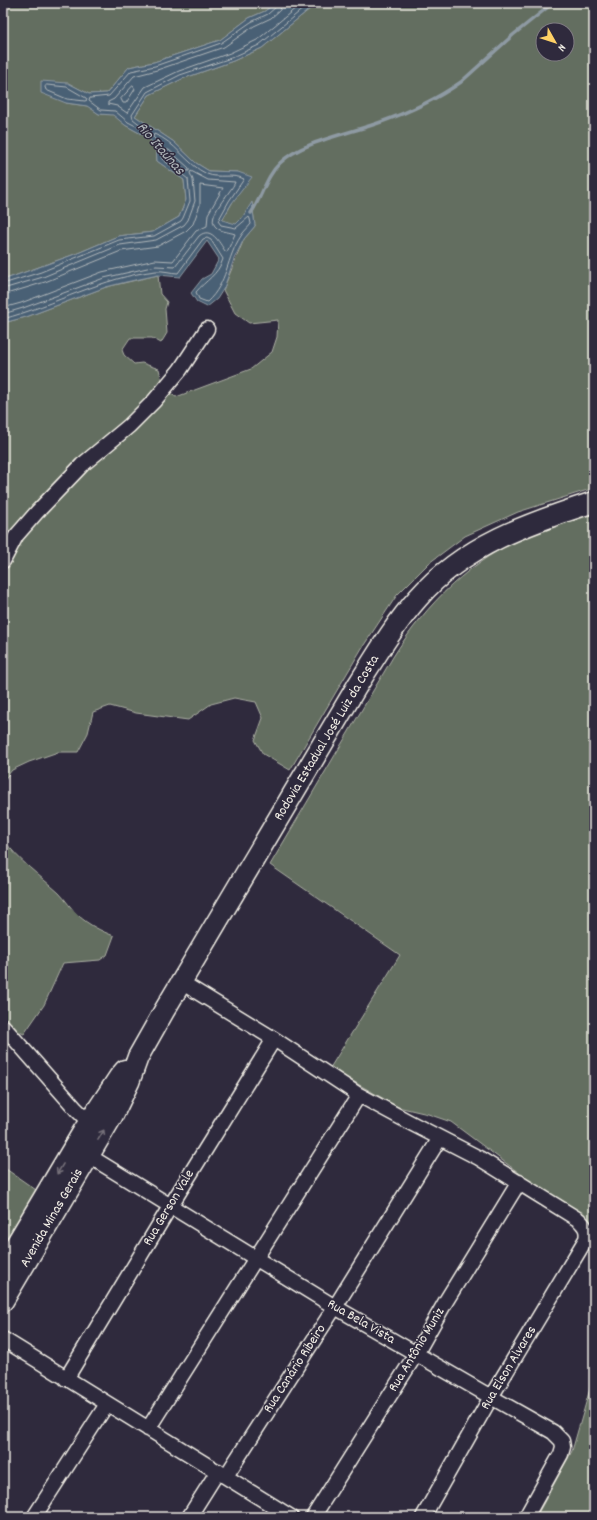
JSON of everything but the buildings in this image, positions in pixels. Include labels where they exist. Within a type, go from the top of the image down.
[{"type":"main road","name":"Rodovia Estadual José Luiz da Costa","points":[[138,1057],[357,686],[390,634],[418,598],[442,574],[486,544],[534,522],[594,502]]},
{"type":"main road","name":"Avenida Minas Gerais","points":[[3,1301],[81,1151],[89,1122],[119,1077],[138,1057]]},
{"type":"main road","name":"Avenida Minas Gerais","points":[[3,1266],[81,1151],[112,1115],[129,1082],[138,1057]]},
{"type":"street","points":[[3,561],[16,536],[37,512],[82,465],[129,426],[154,401],[180,370],[207,329]]},
{"type":"street","points":[[181,982],[274,1039],[358,1095],[479,1158],[518,1182]]},
{"type":"street","points":[[3,1026],[89,1122]]},
{"type":"street","name":"Rua Gerson Vale","points":[[66,1379],[274,1039]]},
{"type":"street","points":[[148,1429],[358,1095]]},
{"type":"street","name":"Rua Canário Ribeiro","points":[[189,1517],[222,1474],[335,1307],[440,1138]]},
{"type":"street","name":"Rua Bela Vista","points":[[81,1151],[335,1307],[491,1398],[553,1432],[562,1441],[563,1447],[561,1454],[526,1517]]},
{"type":"street","name":"Rua Elson Alvares","points":[[423,1517],[491,1398],[586,1239],[588,1232],[579,1220],[518,1182]]},
{"type":"street","name":"Rua Antônio Muniz","points":[[313,1517],[416,1354],[446,1301],[518,1182]]},
{"type":"street","points":[[3,1339],[291,1517]]},
{"type":"street","points":[[34,1517],[107,1404]]},
{"type":"green space","points":[[3,3],[275,3],[265,11],[249,18],[220,40],[154,62],[129,67],[107,93],[89,94],[68,83],[66,103],[88,106],[99,114],[113,114],[125,125],[145,136],[156,145],[157,161],[184,180],[186,200],[179,217],[153,232],[118,236],[78,253],[3,280]]},
{"type":"green space","points":[[317,3],[594,3],[594,488],[518,512],[465,536],[429,563],[397,595],[362,648],[290,770],[263,754],[255,740],[263,718],[256,702],[234,698],[211,704],[188,720],[136,713],[110,706],[93,712],[88,733],[78,752],[58,752],[29,762],[12,770],[3,781],[3,323],[26,317],[106,287],[158,275],[160,294],[167,302],[165,309],[167,333],[161,343],[152,338],[130,338],[122,350],[124,355],[134,364],[142,363],[159,369],[164,390],[176,397],[251,369],[272,352],[277,337],[278,320],[249,323],[235,313],[223,290],[244,239],[255,226],[252,203],[236,225],[222,221],[232,203],[238,172],[209,171],[196,163],[174,142],[135,116],[149,95],[182,79],[233,61],[262,48]]},
{"type":"green space","points":[[594,512],[594,1229],[451,1122],[428,1114],[398,1107],[330,1068],[400,955],[270,865],[393,657],[406,637],[436,601],[452,585],[489,556],[538,532]]},
{"type":"green space","points":[[3,839],[23,861],[59,893],[79,916],[95,928],[114,936],[107,955],[100,960],[63,963],[44,1005],[24,1034],[13,1029],[3,1045]]},
{"type":"green space","points":[[3,1167],[39,1192],[3,1251]]},
{"type":"green space","points":[[594,1375],[594,1517],[536,1517],[572,1451]]},
{"type":"water","name":"Rio Itaúnas","points":[[275,3],[317,3],[262,48],[233,61],[182,79],[149,95],[135,116],[174,142],[196,163],[209,171],[238,172],[252,177],[232,203],[222,220],[236,224],[242,218],[252,202],[255,226],[244,239],[234,259],[224,288],[217,299],[207,307],[197,302],[191,293],[202,279],[211,274],[219,259],[207,241],[180,277],[158,275],[106,287],[26,317],[3,323],[3,280],[78,253],[118,236],[153,232],[179,217],[186,200],[184,180],[157,161],[156,145],[145,136],[125,125],[113,115],[99,114],[87,106],[66,103],[41,93],[41,81],[68,83],[89,94],[107,93],[129,67],[154,62],[220,40],[249,18],[265,11]]},
{"type":"waterway","points":[[251,213],[271,174],[275,168],[289,155],[314,143],[402,114],[442,94],[461,82],[513,35],[553,3]]}]
